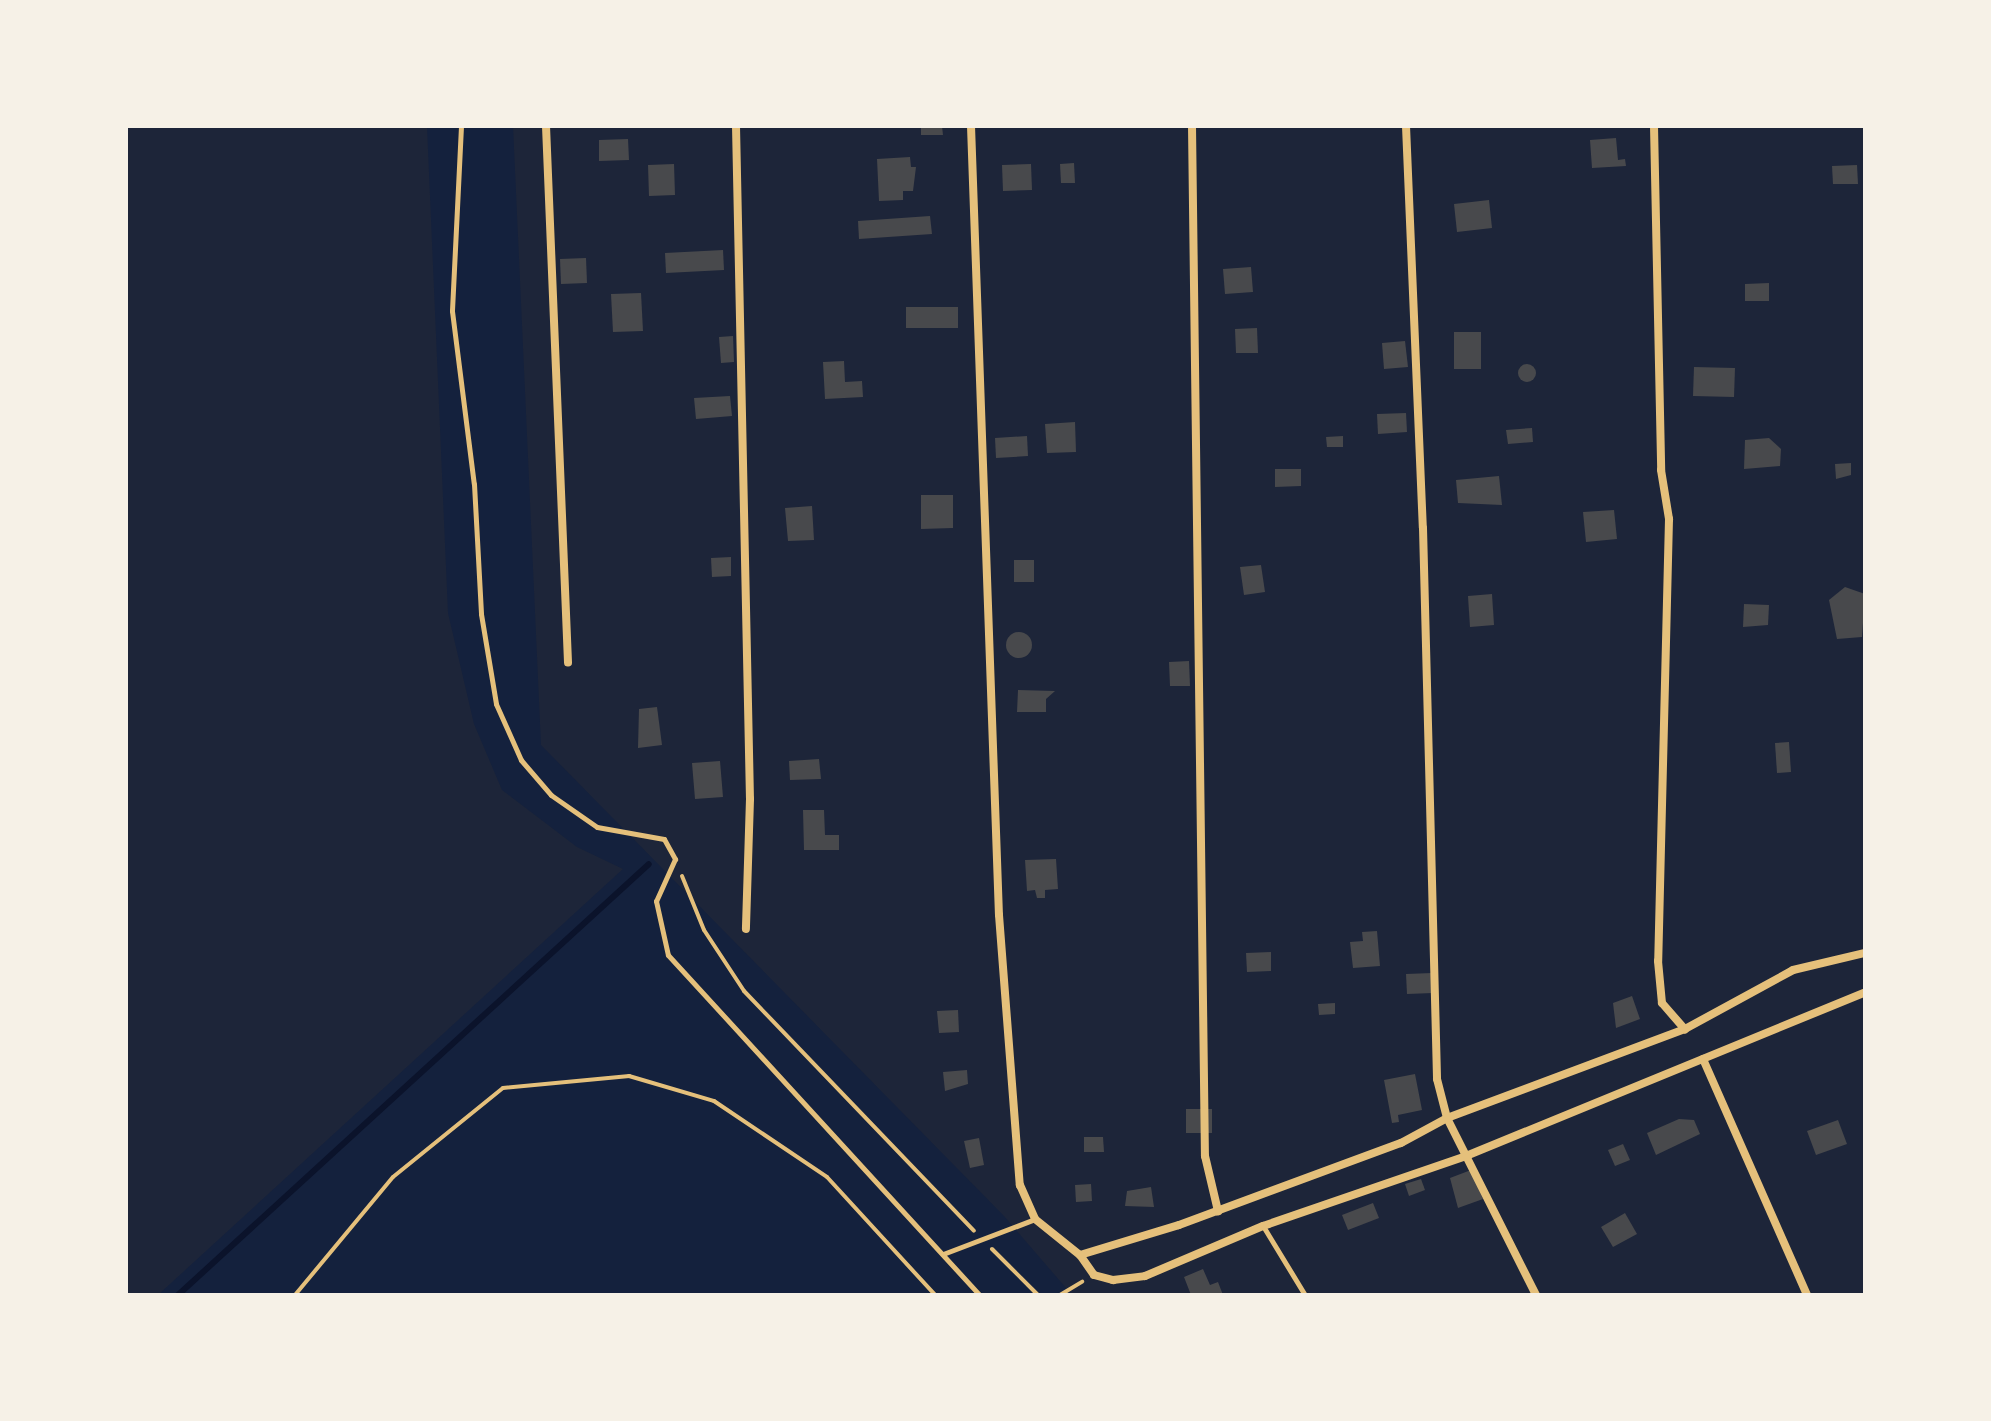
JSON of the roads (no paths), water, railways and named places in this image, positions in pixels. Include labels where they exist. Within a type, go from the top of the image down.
[{"type":"street","points":[[546,126],[568,663]]},
{"type":"street","points":[[736,126],[750,799],[746,929]]},
{"type":"street","points":[[971,126],[999,915],[1020,1185],[1035,1219],[1080,1255],[1094,1275],[1113,1280],[1145,1276],[1263,1226],[1466,1156],[1865,992]]},
{"type":"street","points":[[1192,126],[1205,1156],[1218,1211]]},
{"type":"street","points":[[1406,126],[1423,528],[1437,1079],[1447,1118],[1536,1295]]},
{"type":"street","points":[[1654,126],[1661,470],[1669,519],[1658,961],[1662,1003],[1685,1029]]},
{"type":"street","points":[[1080,1255],[1218,1211],[1401,1143],[1447,1118],[1685,1029],[1793,970],[1865,953]]},
{"type":"street","points":[[1703,1059],[1807,1295]]},
{"type":"lane","points":[[461,126],[452,311],[474,484],[481,614],[496,704],[521,760],[551,795],[597,827],[664,839],[675,859],[656,901],[668,955],[980,1295]]},
{"type":"lane","points":[[943,1254],[1035,1219]]},
{"type":"lane","points":[[1263,1226],[1305,1295]]},
{"type":"waterway","points":[[178,1295],[649,864]]}]
